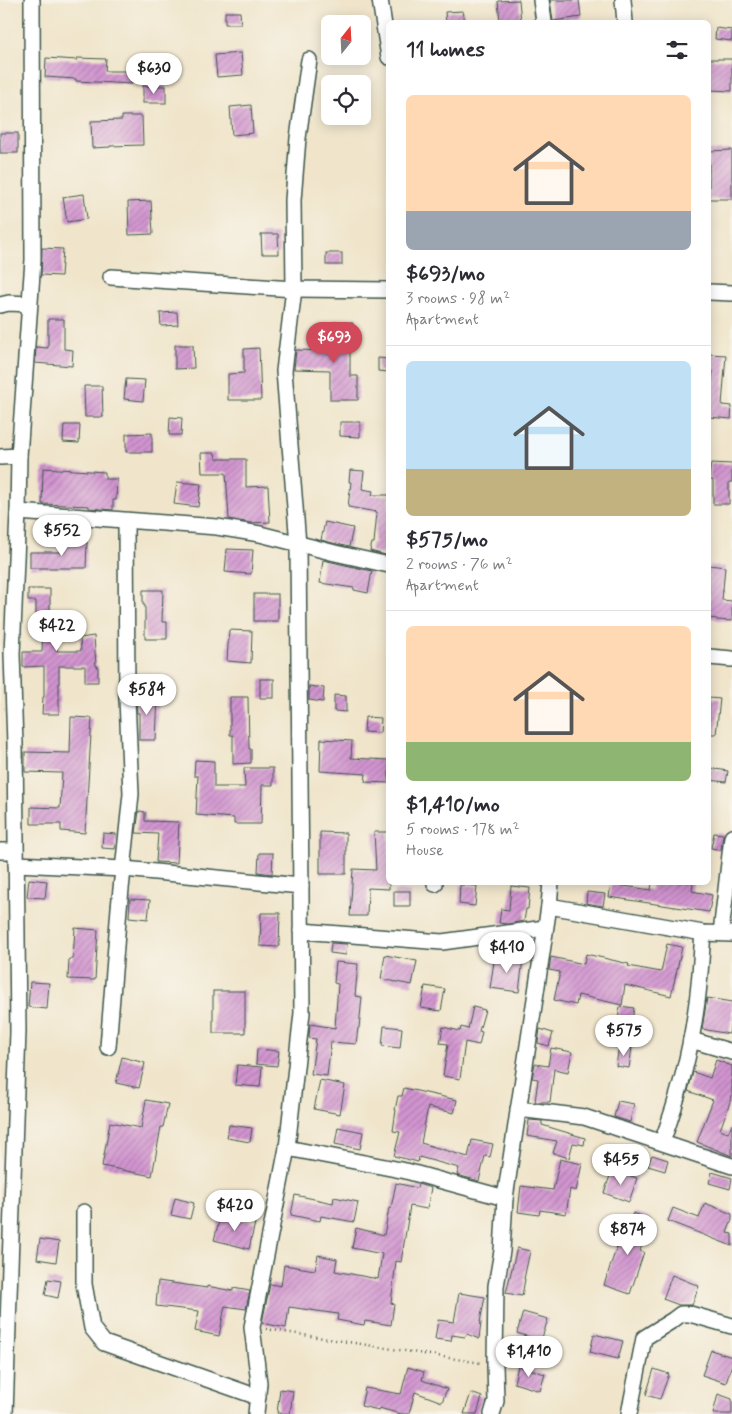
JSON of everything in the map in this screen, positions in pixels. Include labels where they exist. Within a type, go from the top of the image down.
[{"type":"street","points":[[6,1414],[18,1030],[15,744],[6,654],[18,512],[19,456],[33,260],[32,0]]},
{"type":"street","points":[[380,0],[386,38]]},
{"type":"street","points":[[541,0],[544,20]]},
{"type":"street","points":[[624,0],[625,20]]},
{"type":"street","points":[[256,1414],[259,1383],[252,1327],[287,1148],[302,1013],[298,544],[284,371],[294,290],[293,200],[298,138],[309,60]]},
{"type":"street","points":[[111,277],[294,290],[386,290]]},
{"type":"street","points":[[711,292],[732,292]]},
{"type":"street","points":[[0,306],[9,303],[29,304]]},
{"type":"street","points":[[0,457],[19,456]]},
{"type":"street","points":[[18,512],[218,527],[260,534],[335,554],[386,564]]},
{"type":"street","points":[[108,1047],[119,908],[131,794],[126,521]]},
{"type":"street","points":[[711,657],[732,658]]},
{"type":"street","points":[[549,906],[704,933],[726,933],[732,837]]},
{"type":"street","points":[[0,850],[16,858],[301,886]]},
{"type":"street","points":[[492,1414],[496,1401],[496,1286],[502,1251],[505,1198],[546,928],[551,885]]},
{"type":"street","points":[[301,931],[442,942],[546,928]]},
{"type":"street","points":[[662,1142],[673,1112],[691,1040],[704,933]]},
{"type":"street","points":[[691,1040],[732,1052]]},
{"type":"street","points":[[518,1109],[584,1117],[732,1166]]},
{"type":"street","points":[[287,1148],[406,1172],[505,1198]]},
{"type":"street","points":[[84,1212],[84,1284],[92,1328],[104,1343],[258,1397]]},
{"type":"street","points":[[629,1414],[644,1338],[681,1314],[690,1314],[732,1326]]},
{"type":"path","points":[[252,1327],[495,1365]]},
{"type":"building","points":[[519,0],[521,20],[500,20],[498,1]]},
{"type":"building","points":[[550,0],[579,0],[581,17],[553,20]]},
{"type":"building","points":[[463,11],[465,20],[446,20],[445,12]]},
{"type":"building","points":[[225,12],[240,12],[241,24],[225,24]]},
{"type":"building","points":[[716,28],[732,30],[732,41],[715,39]]},
{"type":"building","points":[[241,53],[243,75],[217,77],[215,55]]},
{"type":"building","points":[[46,58],[106,59],[105,71],[132,71],[132,84],[76,81],[76,79],[45,77]]},
{"type":"building","points":[[711,59],[732,59],[732,91],[711,90]]},
{"type":"building","points":[[143,86],[166,86],[166,103],[143,103]]},
{"type":"building","points":[[251,105],[253,133],[232,135],[230,107]]},
{"type":"building","points":[[122,116],[142,116],[143,145],[92,148],[91,121],[122,120]]},
{"type":"building","points":[[0,133],[18,133],[18,153],[0,153]]},
{"type":"building","points":[[732,150],[732,199],[711,199],[711,151]]},
{"type":"building","points":[[84,194],[87,219],[67,222],[63,197]]},
{"type":"building","points":[[151,201],[153,234],[129,235],[128,202]]},
{"type":"building","points":[[261,234],[278,234],[279,254],[262,254]]},
{"type":"building","points":[[42,248],[63,249],[61,276],[41,275]]},
{"type":"building","points":[[326,253],[342,253],[342,265],[326,265]]},
{"type":"building","points":[[177,312],[178,325],[161,326],[160,313]]},
{"type":"building","points":[[48,319],[64,319],[64,349],[73,350],[72,366],[35,363],[36,347],[48,348]]},
{"type":"building","points":[[334,322],[353,323],[353,339],[350,339],[350,376],[358,376],[358,400],[330,400],[330,370],[294,369],[296,350],[333,351]]},
{"type":"building","points":[[175,345],[193,345],[194,368],[175,369]]},
{"type":"building","points":[[259,348],[261,400],[228,400],[228,374],[244,373],[244,349]]},
{"type":"building","points":[[711,354],[726,355],[722,405],[732,406],[731,419],[711,417],[713,371],[711,371]]},
{"type":"building","points":[[378,358],[386,359],[386,372],[378,371]]},
{"type":"building","points":[[126,379],[145,380],[143,401],[124,399]]},
{"type":"building","points":[[84,386],[102,386],[103,417],[85,417]]},
{"type":"building","points":[[170,417],[182,418],[181,435],[169,435]]},
{"type":"building","points":[[340,422],[360,422],[360,437],[340,436]]},
{"type":"building","points":[[64,425],[80,425],[79,443],[63,442]]},
{"type":"building","points":[[152,433],[152,452],[126,452],[126,434]]},
{"type":"building","points":[[201,453],[215,453],[216,459],[246,459],[246,487],[268,486],[270,522],[250,523],[229,519],[226,473],[202,473]]},
{"type":"building","points":[[711,463],[732,464],[732,482],[729,482],[729,504],[713,504],[713,480],[711,480]]},
{"type":"building","points":[[43,468],[105,472],[105,479],[117,479],[116,500],[113,500],[113,510],[89,508],[89,506],[42,504]]},
{"type":"building","points":[[350,470],[364,471],[362,489],[373,491],[372,495],[386,495],[386,555],[370,551],[372,543],[374,543],[377,512],[348,507],[351,482],[349,482]]},
{"type":"building","points":[[177,482],[201,484],[198,507],[174,504]]},
{"type":"building","points":[[325,522],[353,528],[349,547],[321,540]]},
{"type":"building","points":[[65,541],[87,542],[86,568],[30,568],[30,552],[64,552]]},
{"type":"building","points":[[227,549],[253,550],[251,574],[225,572]]},
{"type":"building","points":[[323,560],[372,571],[368,593],[354,590],[354,588],[320,583]]},
{"type":"building","points":[[711,565],[725,567],[722,600],[732,601],[732,621],[711,618]]},
{"type":"building","points":[[28,589],[50,589],[50,613],[66,613],[65,628],[57,628],[57,651],[81,651],[80,638],[94,636],[98,682],[85,682],[85,666],[59,666],[59,714],[42,714],[44,666],[23,667],[23,652],[42,652],[43,628],[36,628],[36,601],[28,601]]},
{"type":"building","points":[[143,590],[163,590],[162,622],[167,622],[167,639],[145,639]]},
{"type":"building","points":[[254,594],[278,594],[278,621],[254,621]]},
{"type":"building","points":[[229,630],[252,631],[251,663],[227,661]]},
{"type":"building","points":[[260,679],[274,679],[274,698],[260,698]]},
{"type":"building","points":[[309,686],[324,688],[323,702],[309,700]]},
{"type":"building","points":[[136,694],[158,695],[156,740],[139,740],[139,713],[137,713]]},
{"type":"building","points":[[334,695],[346,696],[346,712],[334,711]]},
{"type":"building","points":[[230,697],[248,697],[251,763],[233,764],[233,735],[230,735]]},
{"type":"building","points":[[711,698],[720,699],[716,734],[711,734]]},
{"type":"building","points":[[71,717],[92,718],[85,833],[61,831],[61,824],[31,824],[31,807],[60,808],[62,773],[25,772],[25,752],[70,753]]},
{"type":"building","points":[[365,717],[381,718],[380,733],[364,732]]},
{"type":"building","points":[[321,739],[352,741],[351,758],[386,760],[386,783],[365,782],[366,774],[320,771]]},
{"type":"building","points":[[195,760],[214,761],[214,787],[245,787],[244,768],[273,768],[273,785],[262,785],[261,824],[234,824],[234,818],[196,815],[198,776],[194,776]]},
{"type":"building","points":[[711,768],[728,771],[726,782],[711,780]]},
{"type":"building","points":[[139,811],[145,812],[145,821],[179,822],[177,863],[156,862],[158,834],[136,833]]},
{"type":"building","points":[[320,832],[346,833],[346,874],[320,874]]},
{"type":"building","points":[[374,832],[386,832],[386,885],[389,885],[389,889],[368,888],[367,916],[350,916],[353,869],[376,870]]},
{"type":"building","points":[[103,833],[116,834],[115,849],[102,848]]},
{"type":"building","points":[[714,833],[723,834],[721,850],[711,848]]},
{"type":"building","points":[[259,853],[273,853],[272,874],[258,872]]},
{"type":"building","points":[[29,879],[47,881],[45,898],[27,897]]},
{"type":"building","points":[[460,885],[477,886],[475,906],[459,904]]},
{"type":"building","points":[[611,885],[651,890],[652,885],[693,885],[692,891],[712,895],[709,912],[609,897]]},
{"type":"building","points":[[511,886],[530,888],[528,909],[526,909],[524,921],[507,924],[499,923],[501,909],[509,910]]},
{"type":"building","points":[[394,891],[410,891],[410,906],[394,906]]},
{"type":"building","points":[[587,892],[605,894],[603,906],[586,903]]},
{"type":"building","points":[[130,899],[150,900],[148,919],[129,917]]},
{"type":"building","points":[[261,913],[280,913],[279,947],[260,946]]},
{"type":"building","points":[[75,928],[98,930],[95,980],[68,979],[69,959],[73,959]]},
{"type":"building","points":[[331,943],[347,944],[346,955],[330,953]]},
{"type":"building","points":[[667,944],[682,947],[671,996],[625,985],[622,1005],[578,995],[576,1005],[554,1000],[560,972],[549,970],[551,957],[584,964],[586,954],[629,964],[628,966],[661,972]]},
{"type":"building","points":[[385,955],[417,961],[412,985],[381,979]]},
{"type":"building","points":[[495,955],[523,959],[519,992],[490,988]]},
{"type":"building","points":[[336,962],[358,964],[355,996],[362,997],[356,1044],[331,1042],[327,1076],[311,1074],[316,1039],[309,1038],[310,1024],[335,1028],[338,984],[334,983]]},
{"type":"building","points":[[30,982],[49,983],[47,1009],[28,1007]]},
{"type":"building","points":[[425,986],[445,989],[441,1011],[421,1008]]},
{"type":"building","points":[[213,991],[245,991],[245,1033],[213,1033]]},
{"type":"building","points":[[707,998],[732,1002],[729,1034],[702,1029]]},
{"type":"building","points":[[620,1006],[634,1008],[632,1022],[618,1020]]},
{"type":"building","points":[[473,1007],[485,1010],[479,1031],[482,1032],[479,1045],[465,1042],[460,1079],[443,1076],[448,1044],[440,1043],[443,1027],[460,1031],[461,1027],[468,1029]]},
{"type":"building","points":[[384,1026],[402,1028],[400,1048],[382,1046]]},
{"type":"building","points":[[540,1029],[553,1033],[549,1046],[538,1043]]},
{"type":"building","points":[[619,1046],[632,1048],[629,1068],[616,1066]]},
{"type":"building","points":[[551,1048],[572,1052],[568,1072],[554,1069],[550,1102],[535,1102],[538,1079],[532,1078],[535,1064],[548,1066]]},
{"type":"building","points":[[257,1049],[279,1051],[277,1066],[256,1064]]},
{"type":"building","points":[[122,1057],[145,1063],[139,1088],[116,1083]]},
{"type":"building","points":[[716,1060],[732,1066],[732,1096],[720,1130],[728,1133],[732,1124],[732,1156],[697,1142],[713,1100],[688,1091],[693,1072],[710,1078]]},
{"type":"building","points":[[237,1065],[262,1067],[260,1087],[235,1085]]},
{"type":"building","points":[[320,1080],[345,1085],[340,1114],[314,1109]]},
{"type":"building","points":[[404,1088],[457,1100],[454,1113],[428,1107],[421,1143],[468,1157],[472,1140],[493,1144],[490,1157],[485,1156],[479,1181],[457,1175],[459,1168],[419,1157],[418,1162],[394,1156],[400,1132],[393,1131],[395,1110],[398,1096],[402,1096]]},
{"type":"building","points":[[146,1100],[168,1104],[163,1127],[161,1127],[152,1176],[102,1166],[110,1122],[141,1128]]},
{"type":"building","points":[[618,1101],[634,1104],[630,1122],[614,1117]]},
{"type":"building","points":[[529,1120],[542,1121],[542,1125],[585,1138],[584,1145],[573,1143],[569,1158],[553,1153],[557,1141],[527,1136]]},
{"type":"building","points":[[229,1125],[252,1128],[250,1142],[227,1138]]},
{"type":"building","points":[[338,1127],[363,1132],[360,1149],[335,1144]]},
{"type":"building","points":[[652,1155],[668,1160],[665,1171],[648,1166]]},
{"type":"building","points":[[560,1159],[582,1164],[576,1191],[570,1189],[566,1214],[540,1210],[539,1215],[518,1212],[521,1186],[553,1190]]},
{"type":"building","points":[[612,1170],[637,1178],[629,1202],[604,1193]]},
{"type":"building","points":[[712,1172],[732,1178],[730,1189],[709,1183]]},
{"type":"building","points":[[396,1183],[417,1188],[418,1184],[431,1188],[427,1209],[410,1206],[401,1262],[396,1261],[391,1303],[394,1304],[391,1325],[365,1321],[364,1325],[337,1320],[338,1314],[289,1307],[286,1328],[262,1323],[270,1284],[281,1286],[284,1265],[315,1270],[318,1255],[337,1259],[335,1271],[378,1279],[382,1254],[352,1248],[356,1228],[384,1235]]},
{"type":"building","points":[[295,1195],[333,1203],[334,1197],[358,1202],[354,1222],[321,1216],[320,1221],[291,1215]]},
{"type":"building","points":[[175,1198],[194,1203],[190,1219],[171,1215]]},
{"type":"building","points":[[705,1203],[732,1214],[732,1220],[727,1233],[732,1234],[732,1246],[668,1221],[673,1208],[699,1218]]},
{"type":"building","points":[[633,1213],[650,1219],[640,1251],[644,1252],[630,1294],[604,1285],[618,1243],[622,1245]]},
{"type":"building","points":[[221,1214],[255,1223],[249,1249],[214,1240]]},
{"type":"building","points":[[40,1239],[59,1242],[56,1262],[37,1259]]},
{"type":"building","points":[[517,1248],[530,1251],[522,1296],[506,1293]]},
{"type":"building","points":[[672,1275],[699,1286],[692,1305],[679,1305],[663,1299]]},
{"type":"building","points":[[48,1279],[61,1281],[58,1298],[45,1295]]},
{"type":"building","points":[[158,1281],[207,1288],[207,1286],[233,1291],[233,1288],[250,1291],[246,1309],[225,1306],[219,1336],[195,1331],[199,1311],[156,1306]]},
{"type":"building","points":[[459,1293],[485,1297],[479,1339],[467,1334],[465,1337],[452,1335],[451,1341],[435,1339],[438,1320],[454,1322]]},
{"type":"building","points":[[523,1312],[548,1319],[541,1341],[517,1333]]},
{"type":"building","points":[[594,1334],[623,1341],[618,1359],[590,1352]]},
{"type":"building","points":[[711,1350],[732,1357],[732,1364],[726,1383],[702,1375]]},
{"type":"building","points":[[518,1366],[545,1374],[540,1391],[514,1383]]},
{"type":"building","points":[[408,1367],[424,1372],[422,1380],[447,1389],[442,1402],[415,1392],[409,1414],[361,1406],[365,1388],[401,1394]]},
{"type":"building","points":[[654,1369],[669,1374],[660,1399],[646,1395]]},
{"type":"building","points":[[280,1389],[293,1391],[290,1414],[277,1413]]},
{"type":"building","points":[[471,1393],[482,1397],[477,1414],[464,1414]]},
{"type":"building","points":[[718,1394],[732,1399],[732,1414],[713,1414]]}]
